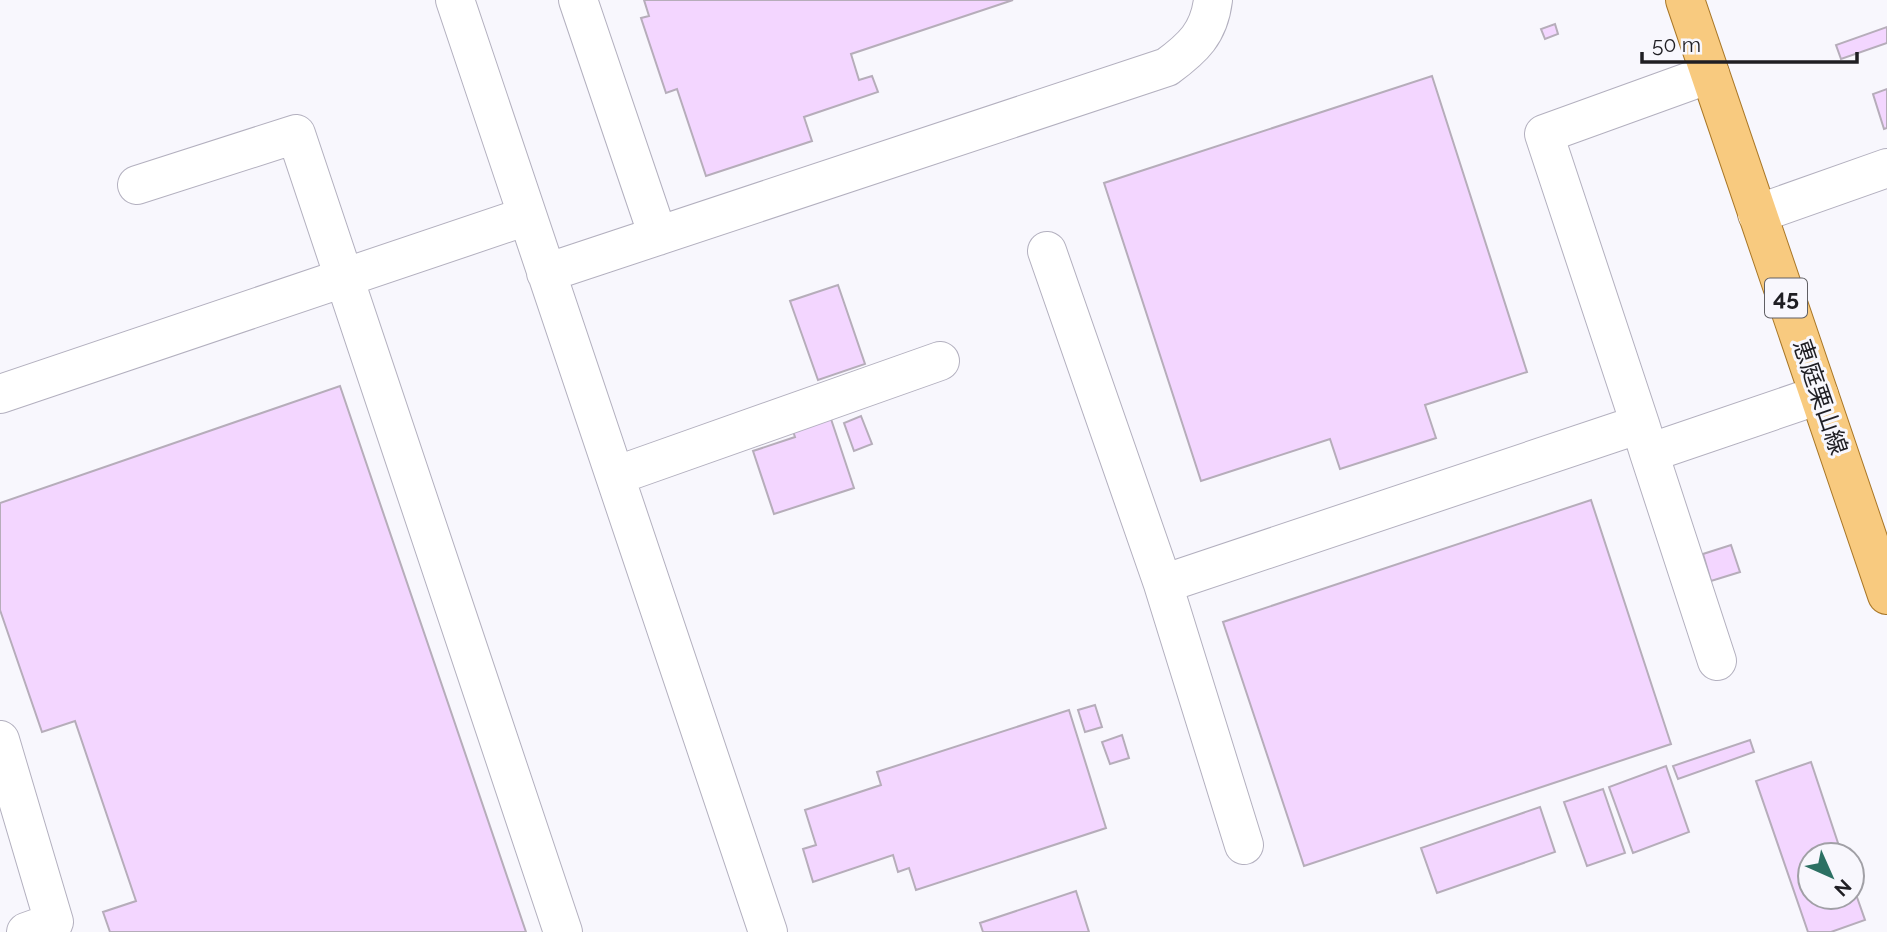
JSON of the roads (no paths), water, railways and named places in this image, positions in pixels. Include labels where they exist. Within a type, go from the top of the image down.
[{"type":"main road","name":"恵庭栗山線","points":[[1685,0],[1887,595]]},
{"type":"street","points":[[455,0],[768,932]]},
{"type":"street","points":[[578,0],[657,236]]},
{"type":"street","points":[[546,273],[1167,66],[1193,48],[1211,16],[1213,0]]},
{"type":"street","points":[[1710,74],[1544,134],[1717,661]]},
{"type":"street","points":[[137,184],[296,134],[563,932]]},
{"type":"street","points":[[1757,214],[1887,168]]},
{"type":"street","points":[[0,394],[527,216]]},
{"type":"street","points":[[1047,251],[1163,584],[1244,845]]},
{"type":"street","points":[[615,477],[940,361]]},
{"type":"street","points":[[1163,584],[1645,438],[1819,395]]},
{"type":"street","points":[[0,740],[54,922],[26,932]]}]
